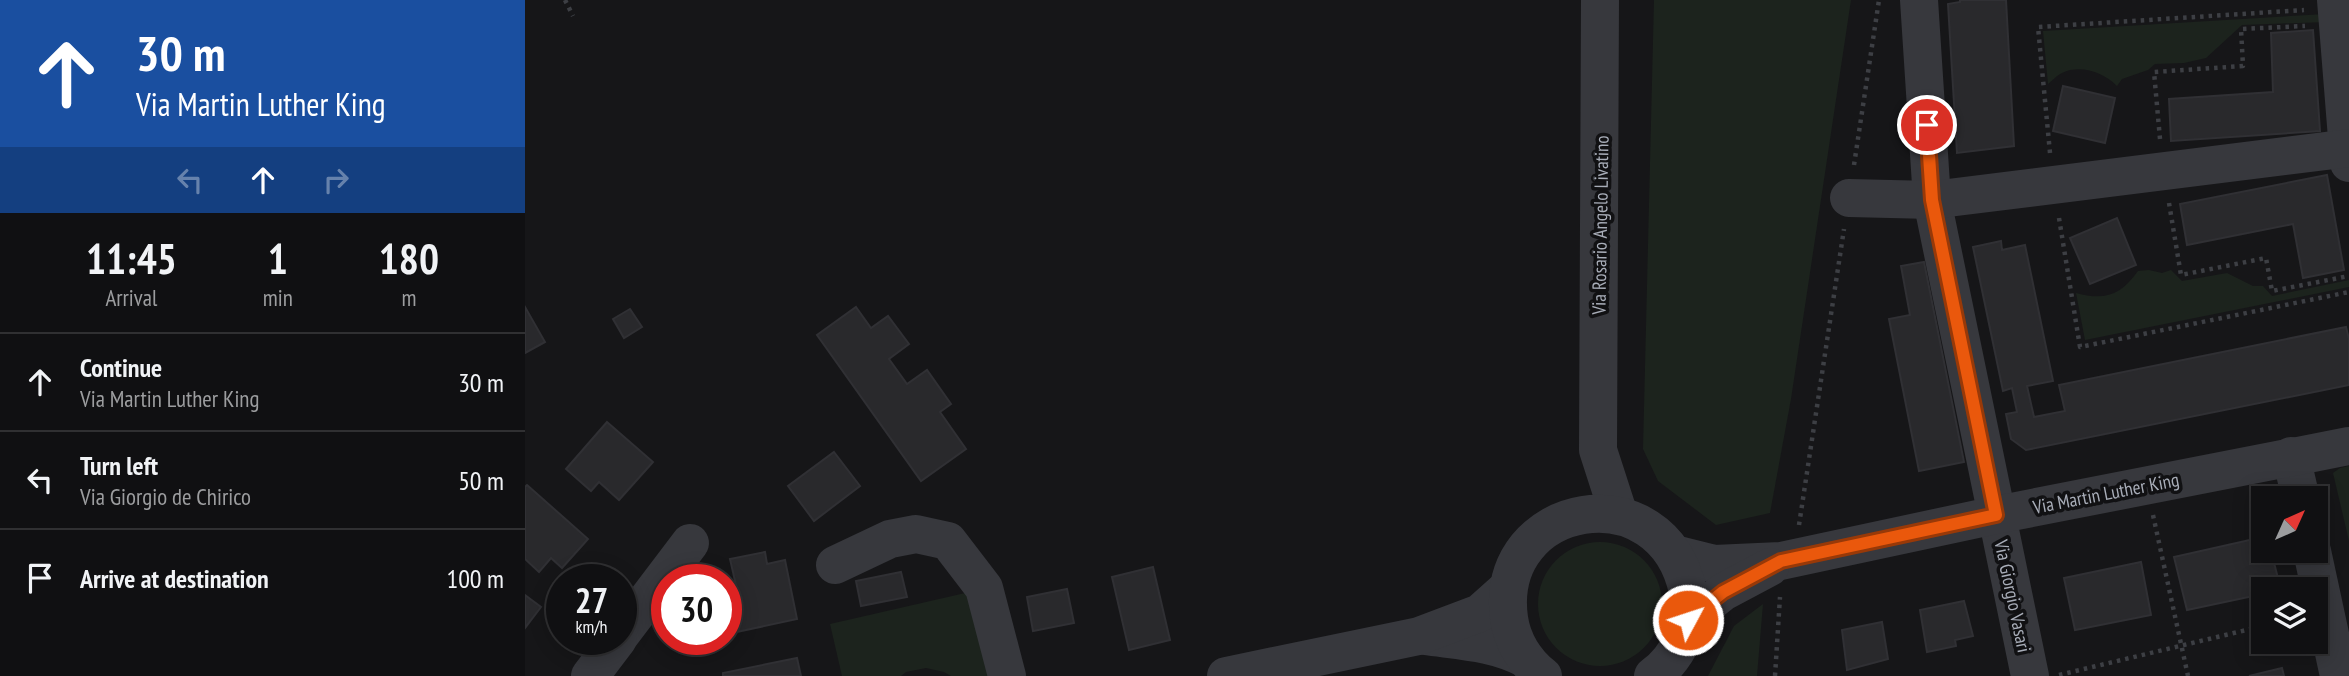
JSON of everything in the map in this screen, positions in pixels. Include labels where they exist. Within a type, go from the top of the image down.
[{"type":"street","name":"Via Rosario Angelo Livatino","points":[[1600,0],[1602,85],[1598,450],[1619,515]]},
{"type":"street","name":"Via Giorgio Vasari","points":[[1919,0],[1932,200],[2030,676]]},
{"type":"street","points":[[1849,198],[1932,200],[2348,153],[2340,10]]},
{"type":"street","name":"Via Martin Luther King","points":[[1786,564],[1996,515],[2349,446]]},
{"type":"street","name":"Via Rosario Angelo Livatino","points":[[1565,519],[1574,507],[1598,450]]},
{"type":"street","points":[[2291,456],[2298,486]]},
{"type":"street","points":[[1534,668],[1516,643],[1510,625],[1508,588],[1515,565],[1528,546],[1545,530],[1565,519],[1592,513],[1619,515],[1640,523],[1659,536],[1674,554],[1684,574],[1689,597],[1688,620],[1679,646],[1663,669],[1653,676]]},
{"type":"street","points":[[835,565],[890,539],[916,534],[948,541],[984,588],[1007,676]]},
{"type":"street","points":[[637,614],[690,544]]},
{"type":"street","points":[[1674,554],[1714,564],[1786,564]]},
{"type":"street","points":[[1688,620],[1723,592],[1786,564]]},
{"type":"street","points":[[2315,564],[2339,676]]},
{"type":"street","points":[[1226,676],[1419,636],[1480,613],[1508,588]]},
{"type":"street","points":[[1419,636],[1507,649],[1534,668]]},
{"type":"street","points":[[590,676],[606,655]]},
{"type":"path","points":[[565,0],[573,16]]},
{"type":"path","points":[[1775,676],[1786,564],[1849,198],[1879,0]]},
{"type":"path","points":[[2340,10],[2241,29],[2242,66],[2154,72],[2163,172],[2181,275],[2266,258],[2272,291],[2349,275]]},
{"type":"path","points":[[2340,10],[2038,27],[2049,152],[2073,183],[2058,220],[2080,348],[2349,292]]},
{"type":"path","points":[[2151,503],[2187,676]]},
{"type":"path","points":[[2056,676],[2251,629]]},
{"type":"shaded area","points":[[1654,0],[1851,0],[1791,399],[1770,513],[1716,525],[1658,481],[1643,449]]},
{"type":"shaded area","points":[[2325,14],[2326,22],[2242,25],[2206,58],[2184,63],[2155,64],[2148,70],[2122,79],[2117,86],[2092,71],[2077,69],[2060,74],[2048,84],[2043,31]]},
{"type":"shaded area","points":[[2171,270],[2182,281],[2227,273],[2253,286],[2263,286],[2272,296],[2349,280],[2349,287],[2085,340],[2076,293],[2096,296],[2111,294],[2125,286],[2138,271],[2162,273]]},
{"type":"shaded area","points":[[2349,466],[2349,541],[2333,473]]},
{"type":"shaded area","points":[[1600,542],[1624,547],[1644,560],[1657,580],[1662,604],[1657,628],[1644,648],[1624,661],[1600,666],[1576,661],[1556,648],[1543,628],[1538,604],[1543,580],[1556,560],[1576,547]]},
{"type":"shaded area","points":[[974,591],[994,676],[951,676],[926,668],[906,672],[901,676],[842,676],[830,624]]},
{"type":"shaded area","points":[[1763,604],[1757,676],[1708,676],[1734,626]]},
{"type":"building","points":[[1960,0],[2006,0],[2014,146],[1957,153],[1948,4]]},
{"type":"building","points":[[2313,30],[2320,131],[2171,141],[2169,99],[2273,92],[2271,33]]},
{"type":"building","points":[[2063,86],[2115,98],[2105,143],[2053,131]]},
{"type":"building","points":[[2327,175],[2344,270],[2303,278],[2293,224],[2187,245],[2180,204]]},
{"type":"building","points":[[2117,218],[2136,265],[2090,284],[2070,238]]},
{"type":"building","points":[[2001,241],[2002,250],[2025,245],[2053,381],[2027,386],[2034,417],[2065,411],[2059,385],[2346,327],[2349,339],[2349,385],[2026,450],[2011,439],[2006,414],[2017,412],[2012,388],[2003,391],[1973,247]]},
{"type":"building","points":[[1924,262],[1964,462],[1919,471],[1889,319],[1910,315],[1901,266]]},
{"type":"building","points":[[525,307],[545,342],[525,353]]},
{"type":"building","points":[[856,307],[871,328],[888,316],[909,344],[889,359],[907,384],[927,370],[951,404],[940,412],[966,449],[921,481],[817,335]]},
{"type":"building","points":[[630,309],[642,327],[624,338],[613,319]]},
{"type":"building","points":[[607,422],[653,462],[619,500],[599,482],[591,491],[566,469]]},
{"type":"building","points":[[834,452],[860,486],[814,521],[788,486]]},
{"type":"building","points":[[527,485],[588,539],[566,564],[558,564],[551,558],[539,572],[525,559]]},
{"type":"building","points":[[2251,540],[2251,564],[2274,564],[2278,577],[2251,577],[2251,597],[2187,610],[2174,557]]},
{"type":"building","points":[[765,552],[767,564],[785,560],[797,619],[742,631],[742,564],[731,564],[730,559]]},
{"type":"building","points":[[2141,562],[2151,615],[2075,630],[2064,578]]},
{"type":"building","points":[[1153,567],[1170,640],[1129,650],[1112,577]]},
{"type":"building","points":[[901,572],[907,597],[861,606],[856,581]]},
{"type":"building","points":[[1067,589],[1074,623],[1033,631],[1027,597]]},
{"type":"building","points":[[525,595],[541,607],[525,628]]},
{"type":"building","points":[[1964,601],[1973,636],[1955,640],[1956,646],[1927,652],[1920,610]]},
{"type":"building","points":[[1882,622],[1888,659],[1847,670],[1842,630]]},
{"type":"building","points":[[797,658],[801,676],[723,676],[723,673]]},
{"type":"building","points":[[2282,668],[2284,676],[2249,676]]},
{"type":"route","points":[[1688,620],[1723,592],[1781,561],[1996,515],[1932,200],[1927,125]]}]
